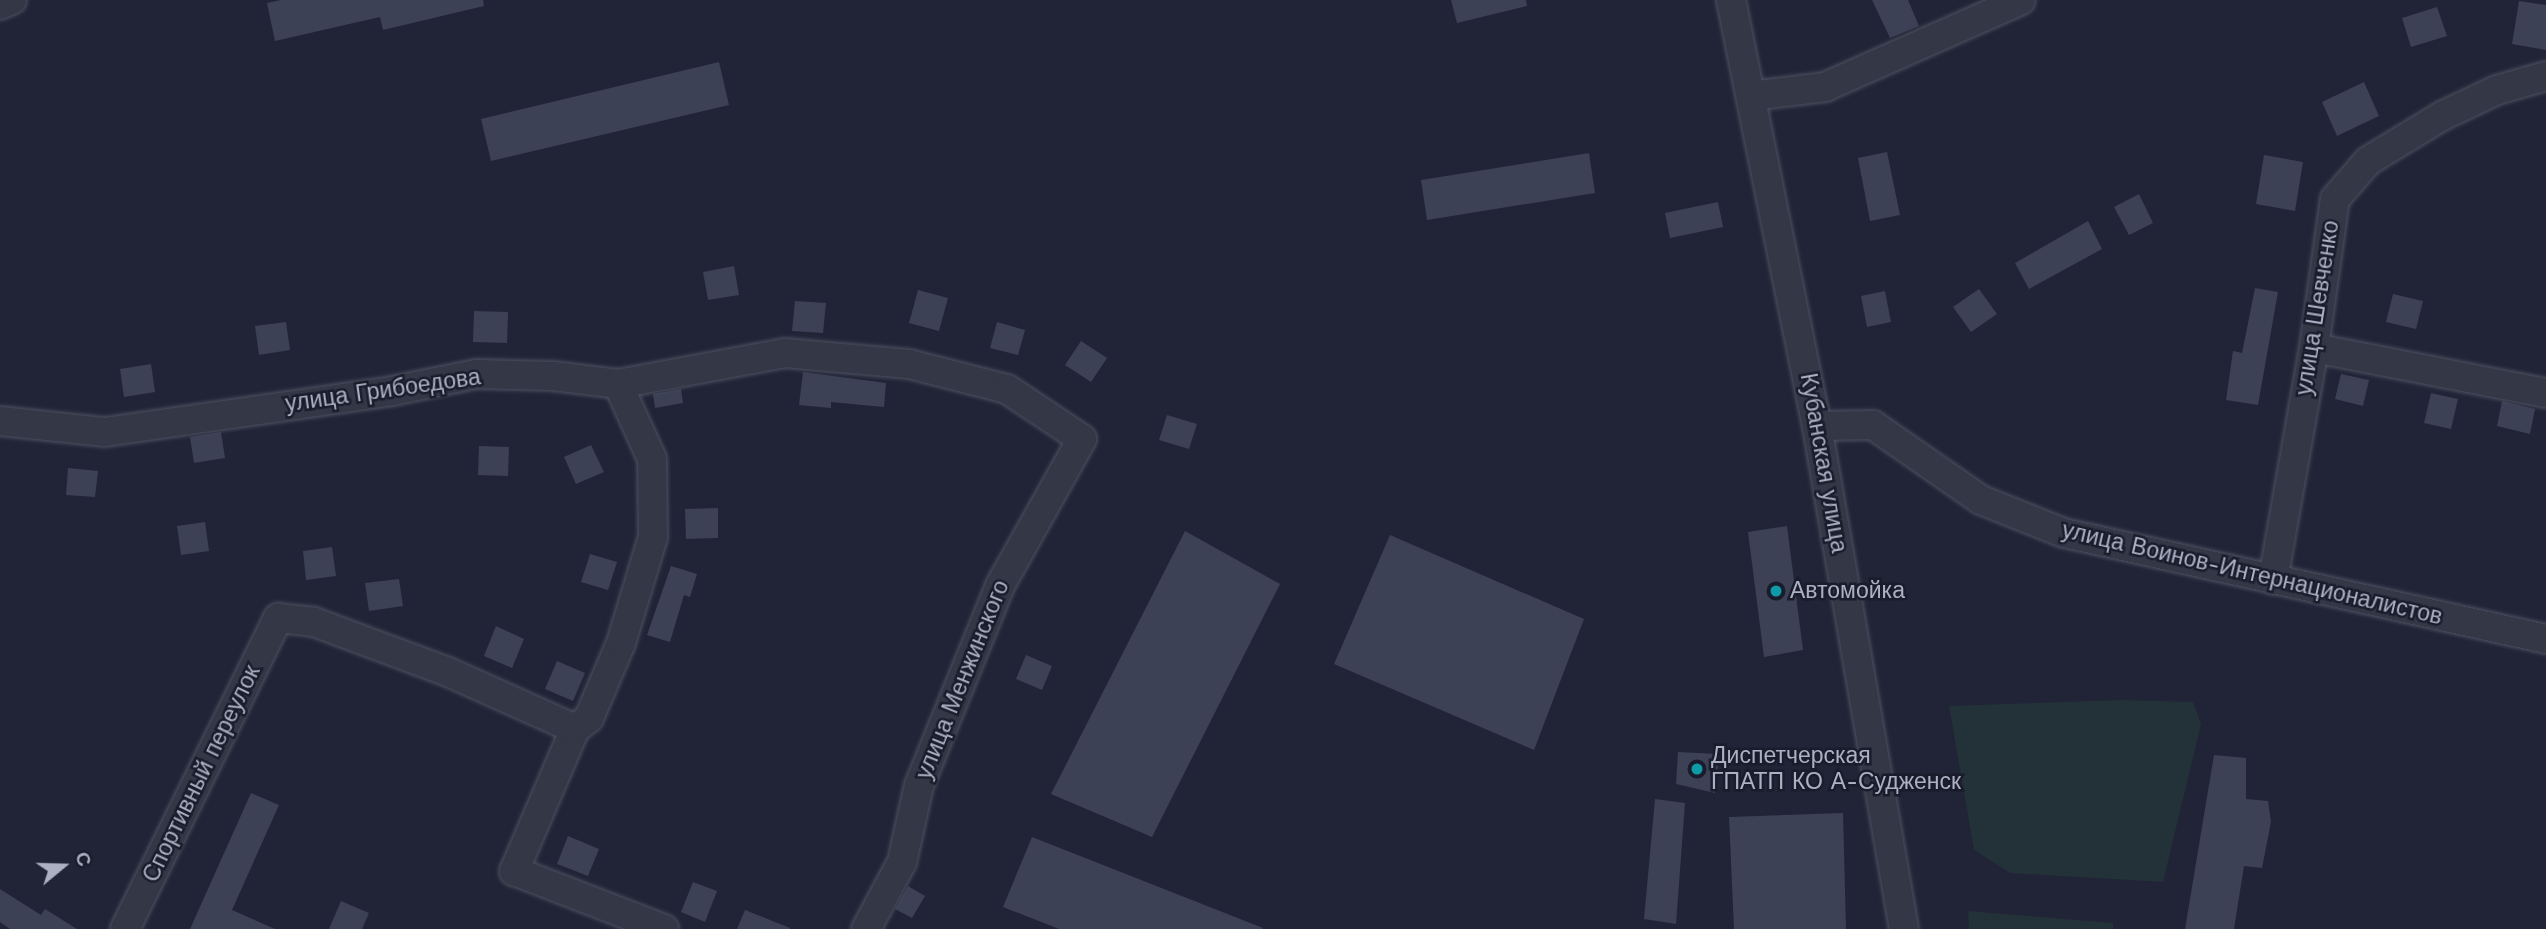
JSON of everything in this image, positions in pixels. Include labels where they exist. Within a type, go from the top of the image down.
[{"type":"street","points":[[0,5],[12,0]]},
{"type":"street","name":"Кубанская улица","points":[[1731,0],[1817,426],[1903,929]]},
{"type":"street","points":[[1751,96],[1825,87],[2021,0]]},
{"type":"street","name":"улица Шевченко","points":[[2273,580],[2314,348],[2335,199],[2368,162],[2442,116],[2497,90],[2546,76]]},
{"type":"street","points":[[2314,348],[2546,393]]},
{"type":"street","name":"улица Грибоедова","points":[[0,421],[105,432],[392,390],[476,374],[553,376],[618,384],[785,353],[909,364],[1007,389],[1082,439]]},
{"type":"street","points":[[618,384],[652,459],[653,537],[621,643],[589,718],[575,729],[514,871],[664,929]]},
{"type":"street","name":"улица Воинов-Интернационалистов","points":[[1817,426],[1873,425],[1981,500],[2064,533],[2546,639]]},
{"type":"street","name":"улица Менжинского","points":[[866,929],[902,862],[919,785],[1000,586],[1082,439]]},
{"type":"street","name":"Спортивный переулок","points":[[125,929],[278,618],[314,622],[434,666],[575,729]]},
{"type":"shaded area","points":[[2120,700],[2193,702],[2201,724],[2163,882],[2010,873],[1974,850],[1949,706]]},
{"type":"shaded area","points":[[1968,911],[2113,923],[2113,929],[1969,929]]},
{"type":"building","points":[[281,0],[483,0],[484,6],[383,30],[380,17],[275,41],[267,3]]},
{"type":"building","points":[[1451,0],[1526,0],[1527,6],[1457,23]]},
{"type":"building","points":[[1872,0],[1908,0],[1919,26],[1890,38]]},
{"type":"building","points":[[2519,1],[2546,5],[2546,50],[2512,44]]},
{"type":"building","points":[[2437,7],[2447,36],[2411,47],[2402,18]]},
{"type":"building","points":[[719,62],[729,105],[491,161],[481,119]]},
{"type":"building","points":[[2364,82],[2379,116],[2337,136],[2322,102]]},
{"type":"building","points":[[1887,152],[1900,215],[1870,221],[1858,158]]},
{"type":"building","points":[[1589,153],[1595,193],[1427,220],[1421,180]]},
{"type":"building","points":[[2264,155],[2303,162],[2295,211],[2256,204]]},
{"type":"building","points":[[2139,194],[2153,223],[2129,235],[2114,207]]},
{"type":"building","points":[[1718,202],[1723,227],[1670,238],[1665,213]]},
{"type":"building","points":[[2088,221],[2102,249],[2029,289],[2015,263]]},
{"type":"building","points":[[734,266],[739,295],[708,300],[703,272]]},
{"type":"building","points":[[2255,288],[2278,292],[2258,405],[2226,400],[2233,351],[2242,353]]},
{"type":"building","points":[[1979,289],[1997,314],[1971,332],[1953,307]]},
{"type":"building","points":[[918,290],[948,298],[939,331],[909,323]]},
{"type":"building","points":[[1885,291],[1891,322],[1867,327],[1861,296]]},
{"type":"building","points":[[2393,294],[2423,301],[2416,329],[2386,322]]},
{"type":"building","points":[[795,301],[826,303],[823,333],[792,331]]},
{"type":"building","points":[[474,311],[508,312],[507,343],[473,342]]},
{"type":"building","points":[[286,322],[290,350],[259,355],[255,326]]},
{"type":"building","points":[[997,322],[1025,330],[1018,355],[990,348]]},
{"type":"building","points":[[1081,341],[1107,358],[1091,382],[1065,365]]},
{"type":"building","points":[[151,364],[155,392],[124,397],[120,369]]},
{"type":"building","points":[[803,372],[886,383],[884,407],[831,402],[831,408],[799,405]]},
{"type":"building","points":[[2341,374],[2369,380],[2363,406],[2335,399]]},
{"type":"building","points":[[681,389],[683,403],[655,408],[653,394]]},
{"type":"building","points":[[2431,393],[2458,399],[2451,429],[2424,423]]},
{"type":"building","points":[[2502,401],[2535,409],[2530,434],[2497,426]]},
{"type":"building","points":[[1167,415],[1197,424],[1189,449],[1159,440]]},
{"type":"building","points":[[221,432],[225,458],[194,463],[190,437]]},
{"type":"building","points":[[591,445],[604,472],[576,484],[564,457]]},
{"type":"building","points":[[479,446],[509,447],[508,476],[478,475]]},
{"type":"building","points":[[68,468],[98,471],[95,497],[66,495]]},
{"type":"building","points":[[718,508],[718,538],[686,539],[685,509]]},
{"type":"building","points":[[205,522],[209,551],[181,555],[177,526]]},
{"type":"building","name":"Автомойка","points":[[1787,526],[1803,650],[1764,657],[1748,532]]},
{"type":"building","points":[[1185,531],[1280,584],[1152,837],[1051,794]]},
{"type":"building","points":[[1390,535],[1584,619],[1534,750],[1334,664]]},
{"type":"building","points":[[332,547],[336,576],[306,580],[303,551]]},
{"type":"building","points":[[590,554],[617,562],[608,590],[581,582]]},
{"type":"building","points":[[671,566],[697,574],[690,597],[684,595],[670,642],[647,635]]},
{"type":"building","points":[[399,579],[403,606],[369,611],[365,583]]},
{"type":"building","points":[[496,626],[524,639],[512,668],[484,656]]},
{"type":"building","points":[[1026,655],[1052,666],[1042,690],[1016,679]]},
{"type":"building","points":[[557,661],[585,673],[573,701],[545,689]]},
{"type":"building","name":"Диспетчерская ГПАТП КО А-Судженск","points":[[1678,752],[1719,754],[1715,793],[1676,784]]},
{"type":"building","points":[[2214,755],[2246,758],[2246,799],[2268,801],[2271,822],[2262,868],[2244,866],[2234,929],[2185,929]]},
{"type":"building","points":[[251,793],[279,805],[232,910],[275,929],[190,929]]},
{"type":"building","points":[[1655,799],[1685,803],[1676,924],[1644,919]]},
{"type":"building","points":[[1843,813],[1846,929],[1734,929],[1729,817]]},
{"type":"building","points":[[568,836],[599,849],[588,876],[557,864]]},
{"type":"building","points":[[1032,837],[1263,928],[1059,929],[1003,907]]},
{"type":"building","points":[[693,882],[717,891],[705,922],[681,912]]},
{"type":"building","points":[[908,886],[925,896],[912,918],[895,909]]},
{"type":"building","points":[[0,889],[41,915],[45,909],[77,929],[10,929],[0,922]]},
{"type":"building","points":[[341,901],[369,913],[362,929],[329,929]]},
{"type":"building","points":[[745,910],[790,928],[790,929],[737,929]]},
{"type":"place","name":"Автомойка","points":[[1776,591]]},
{"type":"place","name":"Диспетчерская ГПАТП КО А-Судженск","points":[[1697,769]]}]
